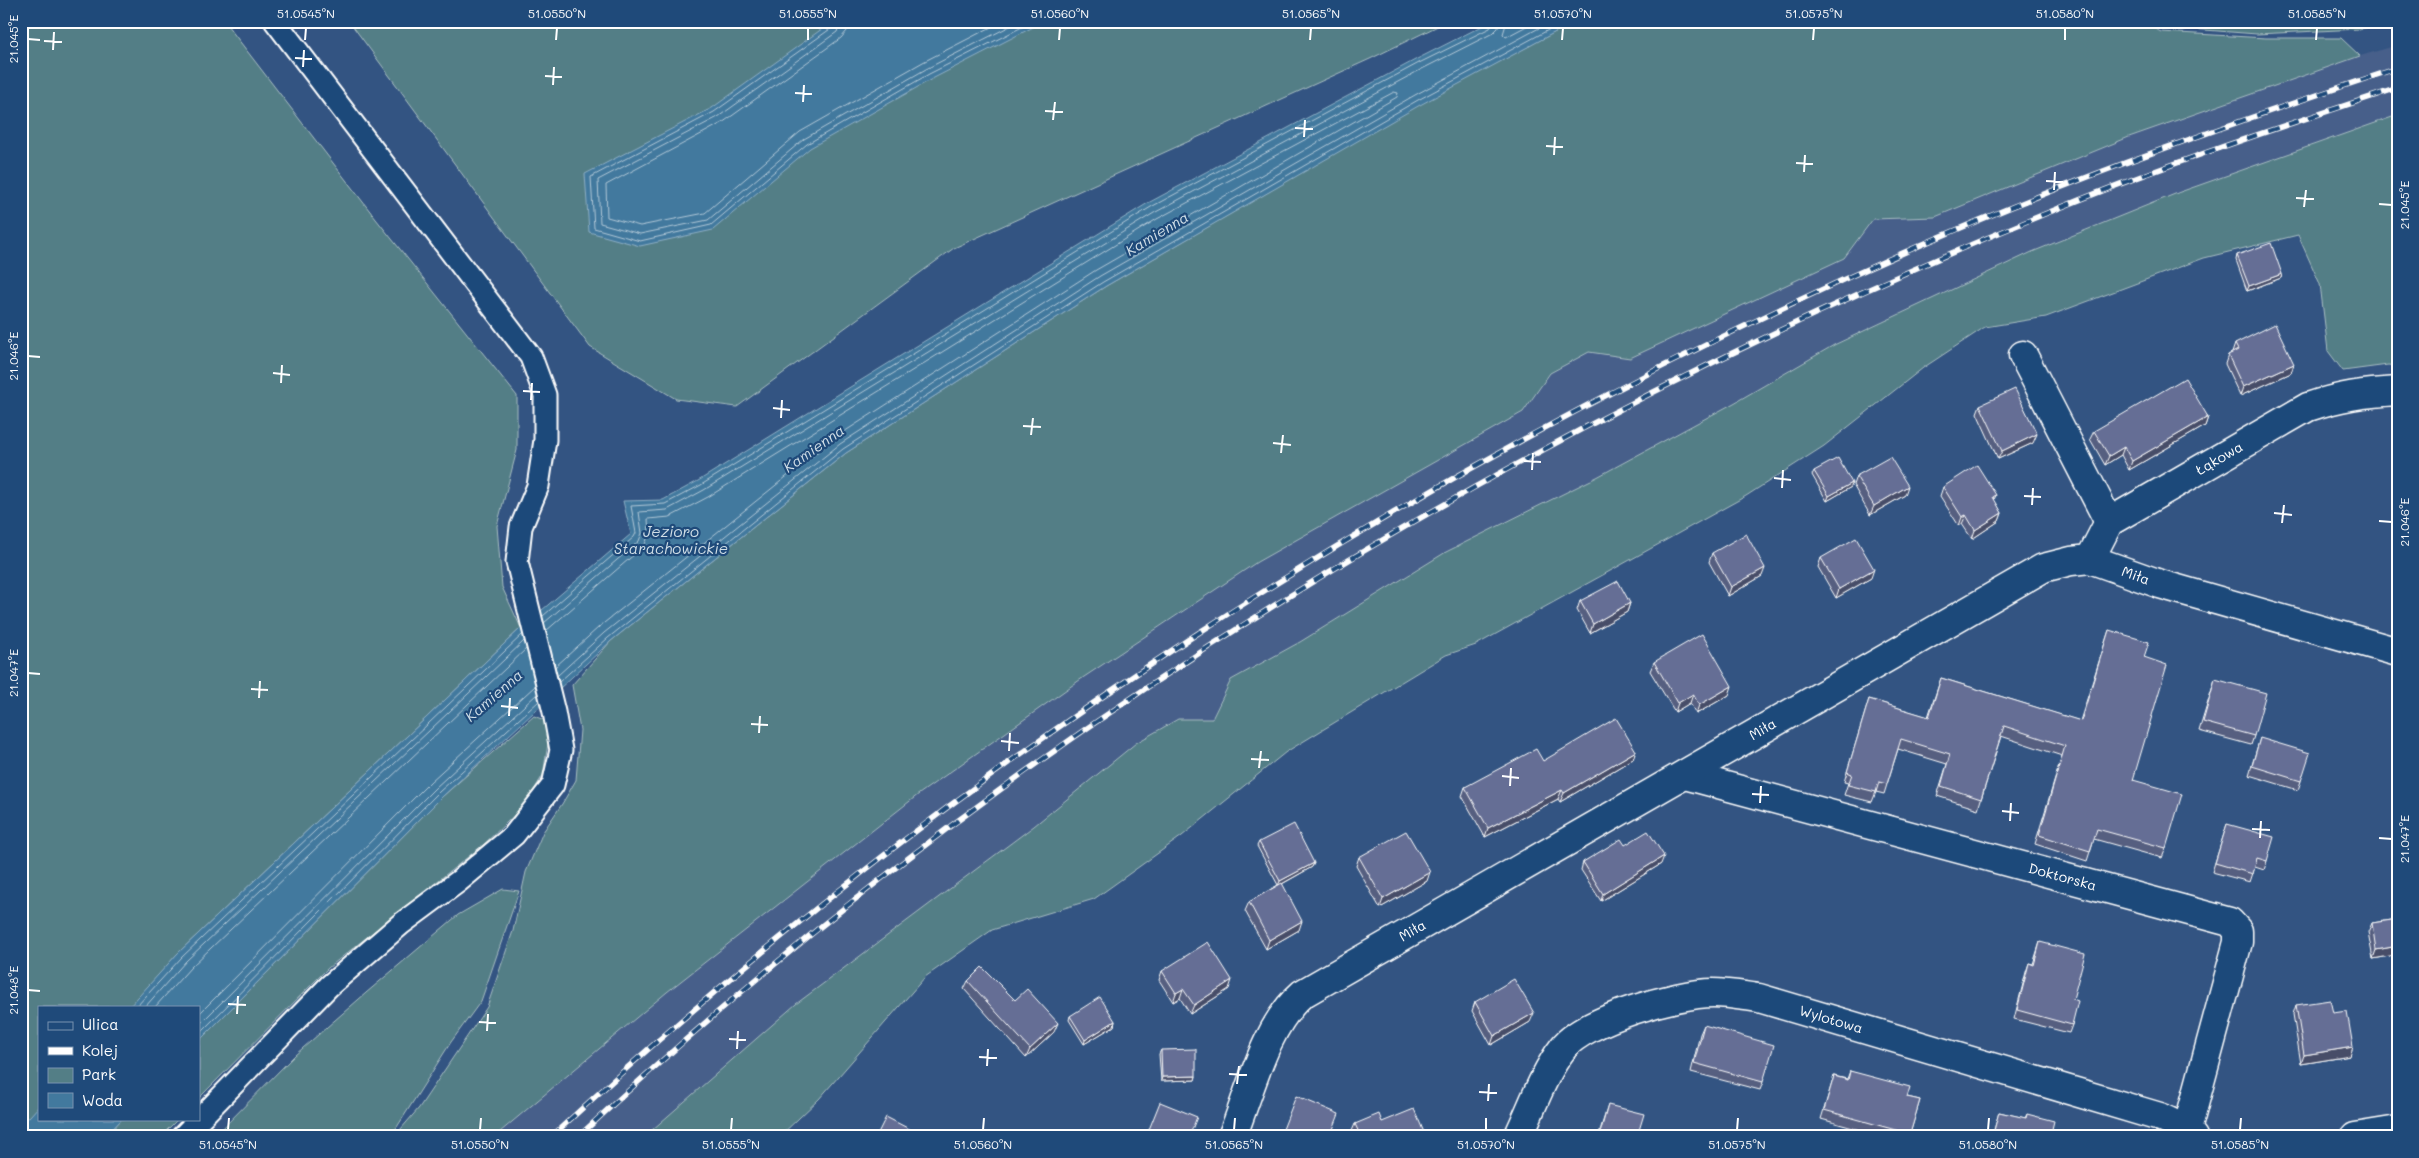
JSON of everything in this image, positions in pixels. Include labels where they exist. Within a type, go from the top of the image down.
[{"type":"street","points":[[200,1118],[328,986],[401,924],[458,882],[514,835],[553,785],[561,750],[554,712],[517,562],[522,528],[538,486],[545,440],[545,395],[531,357],[275,21]]},
{"type":"street","points":[[2023,355],[2109,522],[2090,560]]},
{"type":"street","name":"Łąkowa","points":[[2109,522],[2308,407],[2360,393],[2398,392]]},
{"type":"street","name":"Miła","points":[[1232,1137],[1268,1042],[1291,1003],[1302,994],[1488,885],[1685,775],[2043,568],[2072,561],[2090,560],[2160,584],[2398,652]]},
{"type":"street","name":"Doktorska","points":[[1685,775],[2230,922],[2238,931],[2238,942],[2190,1133]]},
{"type":"street","name":"Wylotowa","points":[[1518,1137],[1549,1072],[1563,1048],[1581,1032],[1604,1021],[1650,1005],[1713,993],[1759,998],[2160,1117],[2190,1133]]},
{"type":"street","points":[[182,1137],[198,1120]]},
{"type":"street","points":[[2355,1137],[2398,1130]]},
{"type":"shaded area","points":[[2398,45],[2398,115],[2180,192],[2032,252],[1834,345],[1734,403],[1597,477],[1446,552],[1300,642],[1231,680],[1212,719],[1178,719],[1136,743],[1034,826],[796,1004],[644,1137],[494,1137],[667,992],[919,794],[1084,677],[1257,562],[1523,412],[1550,373],[1589,352],[1630,358],[1844,258],[1873,219],[1935,217],[2129,137],[2360,56]]},
{"type":"green space","points":[[21,21],[224,21],[376,219],[517,396],[517,450],[497,526],[502,587],[521,628],[178,953],[132,1006],[38,1006],[38,1111],[21,1130]]},
{"type":"green space","points":[[349,21],[1448,21],[1370,59],[954,248],[737,407],[676,399],[590,347]]},
{"type":"green space","points":[[1576,21],[2141,21],[2161,32],[2266,38],[2341,38],[2360,56],[2129,137],[1935,217],[1873,219],[1844,258],[1630,358],[1589,352],[1550,373],[1523,412],[1257,562],[1084,677],[919,794],[667,992],[494,1137],[394,1137],[419,1108],[487,1007],[513,931],[526,872],[543,832],[576,780],[580,730],[572,685],[611,641],[846,453],[1106,286],[1420,104]]},
{"type":"green space","points":[[2153,21],[2398,22],[2359,29],[2257,34],[2165,27]]},
{"type":"green space","points":[[2398,115],[2398,366],[2388,365],[2343,371],[2328,351],[2320,284],[2298,235],[2204,258],[2046,317],[1985,327],[1923,368],[1824,446],[1746,496],[1476,645],[1446,655],[1286,752],[1182,836],[1094,899],[992,930],[925,977],[819,1099],[779,1137],[644,1137],[796,1004],[1034,826],[1136,743],[1178,719],[1212,719],[1231,680],[1300,642],[1446,552],[1597,477],[1734,403],[1834,345],[2032,252],[2180,192]]},
{"type":"green space","points":[[534,716],[549,722],[549,737],[543,775],[525,805],[483,845],[328,968],[200,1097],[200,1040],[443,796]]},
{"type":"green space","points":[[503,889],[519,891],[481,1001],[451,1042],[397,1127],[387,1137],[214,1137],[295,1055],[366,993],[458,915]]},
{"type":"green space","points":[[121,1120],[177,1120],[160,1137],[105,1137]]},
{"type":"water","points":[[833,21],[1045,21],[932,79],[810,148],[713,230],[640,246],[589,232],[585,174],[712,108]]},
{"type":"water","name":"Jezioro Starachowickie","points":[[1492,21],[1576,21],[1420,105],[1106,286],[846,453],[611,641],[443,796],[200,1040],[200,1006],[130,1006],[178,953],[521,628],[631,534],[623,501],[663,500],[698,481],[1148,203]]},
{"type":"water","points":[[38,1107],[38,1120],[121,1120],[105,1137],[21,1137],[21,1126]]},
{"type":"building","points":[[2271,243],[2282,274],[2249,286],[2237,255]]},
{"type":"building","points":[[2275,324],[2294,364],[2243,387],[2228,355],[2238,350],[2235,344]]},
{"type":"building","points":[[2185,378],[2208,417],[2132,461],[2124,447],[2109,456],[2094,431]]},
{"type":"building","points":[[2015,389],[2037,434],[2002,451],[1980,405]]},
{"type":"building","points":[[1890,457],[1908,486],[1874,506],[1856,476]]},
{"type":"building","points":[[1838,458],[1852,483],[1829,496],[1814,471]]},
{"type":"building","points":[[1977,465],[1996,495],[1993,497],[2002,513],[1975,530],[1966,515],[1962,517],[1943,487]]},
{"type":"building","points":[[1746,534],[1765,568],[1731,587],[1712,553]]},
{"type":"building","points":[[1856,538],[1874,569],[1839,589],[1821,558]]},
{"type":"building","points":[[1618,581],[1630,603],[1593,624],[1580,601]]},
{"type":"building","points":[[2109,630],[2149,642],[2144,657],[2167,665],[2133,780],[2182,794],[2166,848],[2097,829],[2090,851],[2039,835],[2065,746],[2004,726],[1981,799],[1941,786],[1950,754],[1901,739],[1887,784],[1879,782],[1876,792],[1848,785],[1852,774],[1847,772],[1869,699],[1929,717],[1941,678],[2081,721]]},
{"type":"building","points":[[1702,634],[1732,686],[1699,705],[1693,694],[1678,703],[1654,662]]},
{"type":"building","points":[[2215,679],[2266,693],[2254,736],[2203,722]]},
{"type":"building","points":[[1616,718],[1636,751],[1564,793],[1562,790],[1488,828],[1465,787],[1536,749],[1543,761]]},
{"type":"building","points":[[2260,738],[2310,753],[2301,781],[2252,766]]},
{"type":"building","points":[[1294,824],[1314,863],[1280,881],[1259,842]]},
{"type":"building","points":[[2227,824],[2274,837],[2267,861],[2257,858],[2253,874],[2215,863]]},
{"type":"building","points":[[1406,831],[1430,872],[1383,899],[1359,857]]},
{"type":"building","points":[[1648,831],[1664,856],[1603,894],[1583,862],[1621,839],[1625,845]]},
{"type":"building","points":[[1282,883],[1302,921],[1269,940],[1249,902]]},
{"type":"building","points":[[2398,919],[2398,946],[2376,950],[2372,923]]},
{"type":"building","points":[[1208,942],[1232,980],[1194,1005],[1183,989],[1176,993],[1162,971]]},
{"type":"building","points":[[2040,942],[2085,954],[2073,999],[2078,1001],[2072,1025],[2017,1010],[2029,963],[2034,965]]},
{"type":"building","points":[[982,967],[1015,1000],[1027,989],[1058,1023],[1030,1049],[968,981]]},
{"type":"building","points":[[1514,979],[1534,1013],[1494,1036],[1475,1002]]},
{"type":"building","points":[[1100,997],[1115,1021],[1085,1040],[1070,1016]]},
{"type":"building","points":[[2330,1000],[2333,1013],[2347,1011],[2353,1047],[2304,1055],[2296,1005]]},
{"type":"building","points":[[1704,1025],[1774,1045],[1763,1082],[1694,1063]]},
{"type":"building","points":[[1196,1049],[1196,1076],[1162,1077],[1161,1050]]},
{"type":"building","points":[[1850,1071],[1910,1087],[1907,1097],[1920,1100],[1910,1134],[1824,1110],[1834,1076],[1848,1080]]},
{"type":"building","points":[[1296,1096],[1339,1114],[1330,1137],[1280,1137]]},
{"type":"building","points":[[1160,1102],[1197,1117],[1189,1137],[1146,1137]]},
{"type":"building","points":[[1608,1105],[1644,1114],[1637,1137],[1599,1137]]},
{"type":"building","points":[[1414,1109],[1426,1137],[1361,1137],[1355,1124],[1379,1114],[1382,1122]]},
{"type":"building","points":[[1999,1112],[2026,1118],[2027,1114],[2054,1121],[2050,1137],[1998,1137],[1998,1135],[1993,1134]]},
{"type":"building","points":[[886,1117],[925,1137],[876,1137]]},
{"type":"railway","points":[[551,1137],[705,1000],[865,870],[1029,748],[1198,633],[1373,525],[1551,424],[1734,331],[1921,245],[2098,173],[2277,108],[2398,68]]},
{"type":"railway","points":[[578,1137],[742,991],[913,854],[1091,725],[1275,605],[1464,493],[1657,390],[1855,295],[2099,192],[2226,146],[2398,88]]},
{"type":"water label","name":"Kamienna","points":[[1157,234]]},
{"type":"water label","name":"Kamienna","points":[[814,449]]},
{"type":"water label","name":"Kamienna","points":[[494,696]]}]
